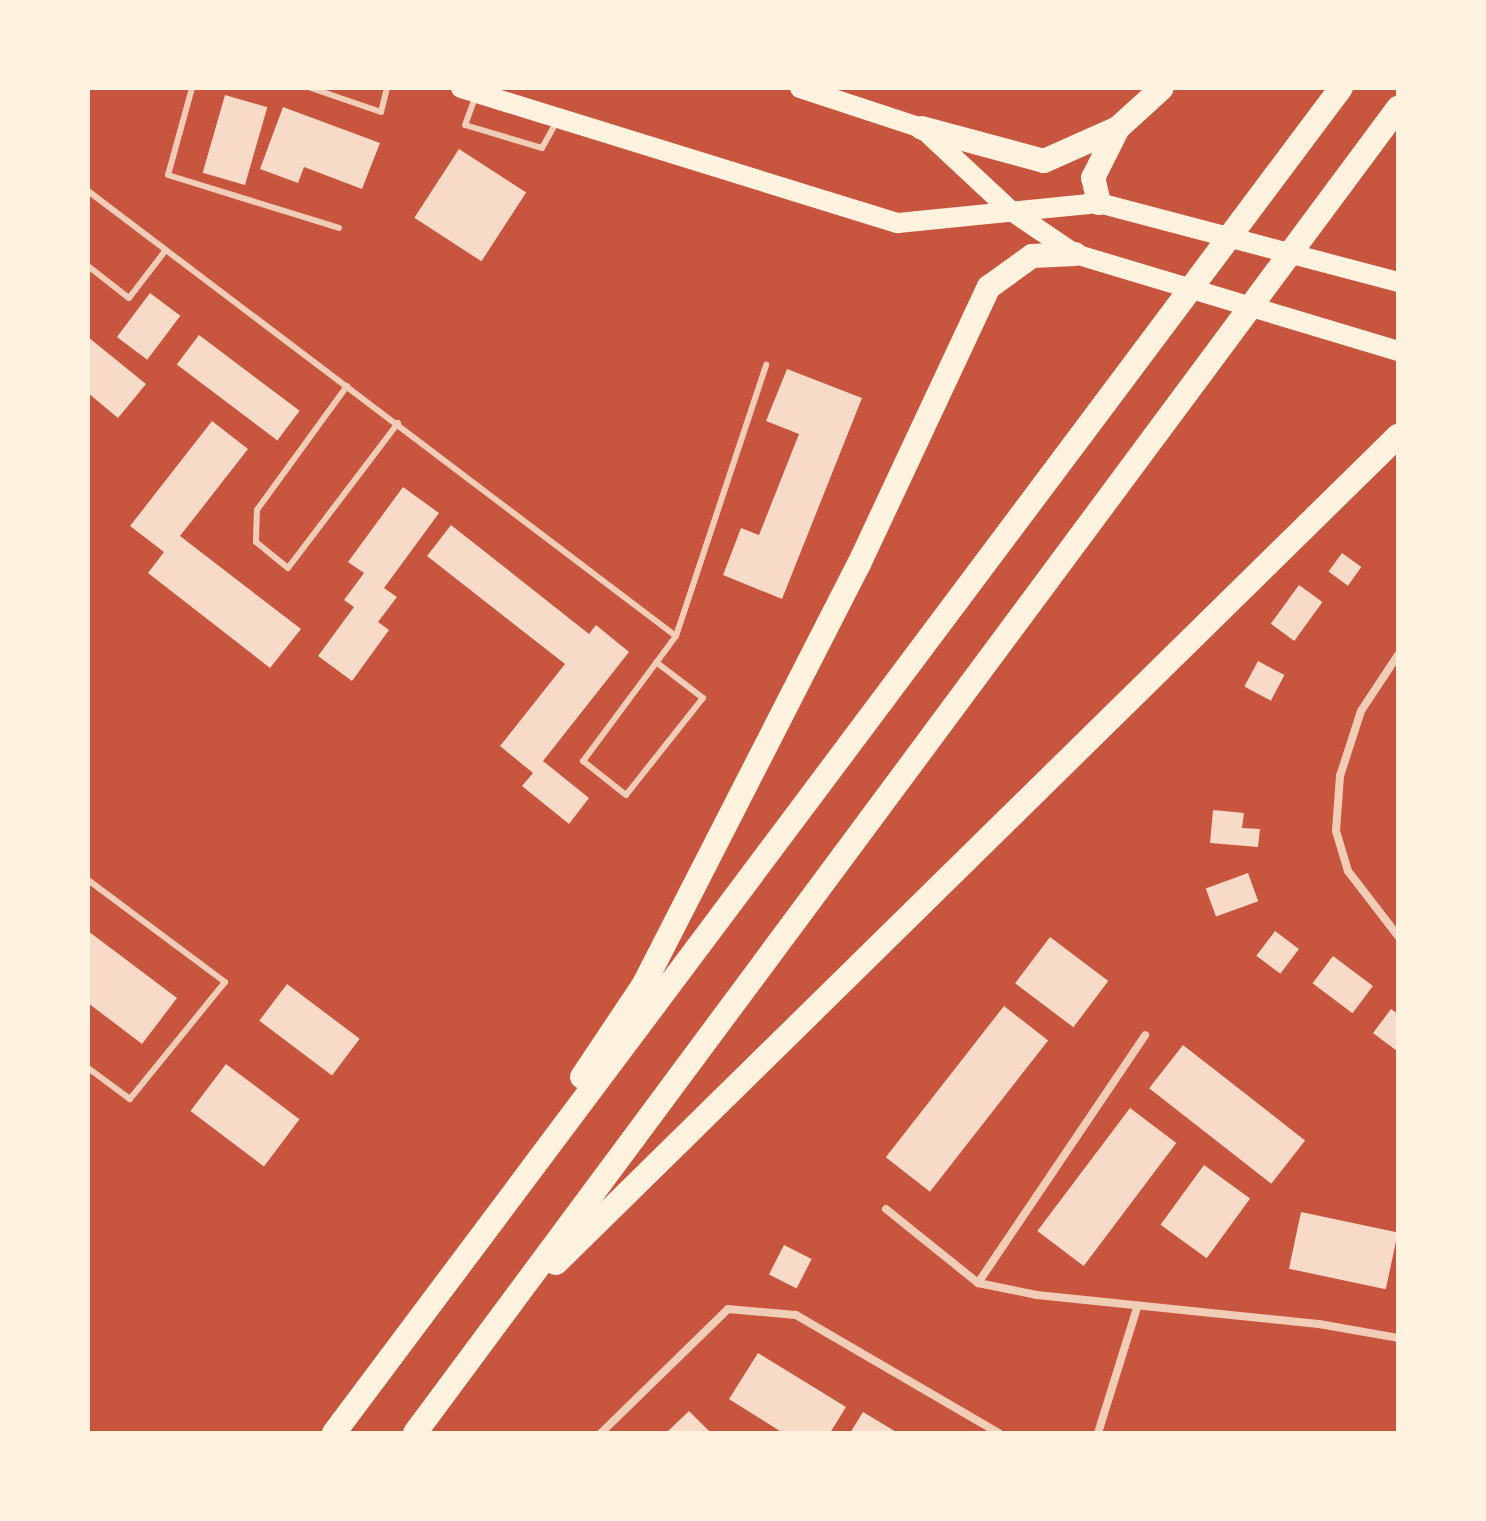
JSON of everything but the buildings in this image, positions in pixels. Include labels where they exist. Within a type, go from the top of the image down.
[{"type":"highway","points":[[922,128],[1044,161],[1118,128],[1162,88]]},
{"type":"highway","points":[[334,1433],[1341,88]]},
{"type":"highway","points":[[415,1433],[1398,108]]},
{"type":"highway","points":[[1099,203],[1093,178],[1118,128]]},
{"type":"highway","points":[[426,1312],[644,984],[859,564],[989,287],[1032,256],[1075,254]]},
{"type":"highway","points":[[503,1315],[1398,436]]},
{"type":"main road","points":[[800,88],[922,128],[1010,210],[1075,254],[1398,351]]},
{"type":"main road","points":[[469,90],[560,115],[642,146],[898,223],[1099,203],[1398,282]]},
{"type":"street","points":[[1398,655],[1361,711],[1340,776],[1336,831],[1348,871],[1398,936]]},
{"type":"street","points":[[978,1283],[1145,1035]]},
{"type":"street","points":[[886,1209],[978,1283],[1137,1308],[1319,1324],[1398,1338]]},
{"type":"street","points":[[1098,1433],[1137,1308]]},
{"type":"street","points":[[601,1433],[728,1309],[796,1315],[999,1433]]},
{"type":"lane","points":[[192,88],[168,175],[339,228]]},
{"type":"lane","points":[[311,88],[381,112],[387,88]]},
{"type":"lane","points":[[469,90],[465,125],[542,148],[560,115]]},
{"type":"lane","points":[[88,191],[676,636]]},
{"type":"lane","points":[[88,266],[129,298],[165,251]]},
{"type":"lane","points":[[656,662],[703,698],[626,795],[583,761],[656,662],[676,636],[766,365]]},
{"type":"lane","points":[[347,386],[257,510],[256,542],[288,568],[398,423]]},
{"type":"lane","points":[[88,880],[225,982],[130,1099],[88,1068]]}]
